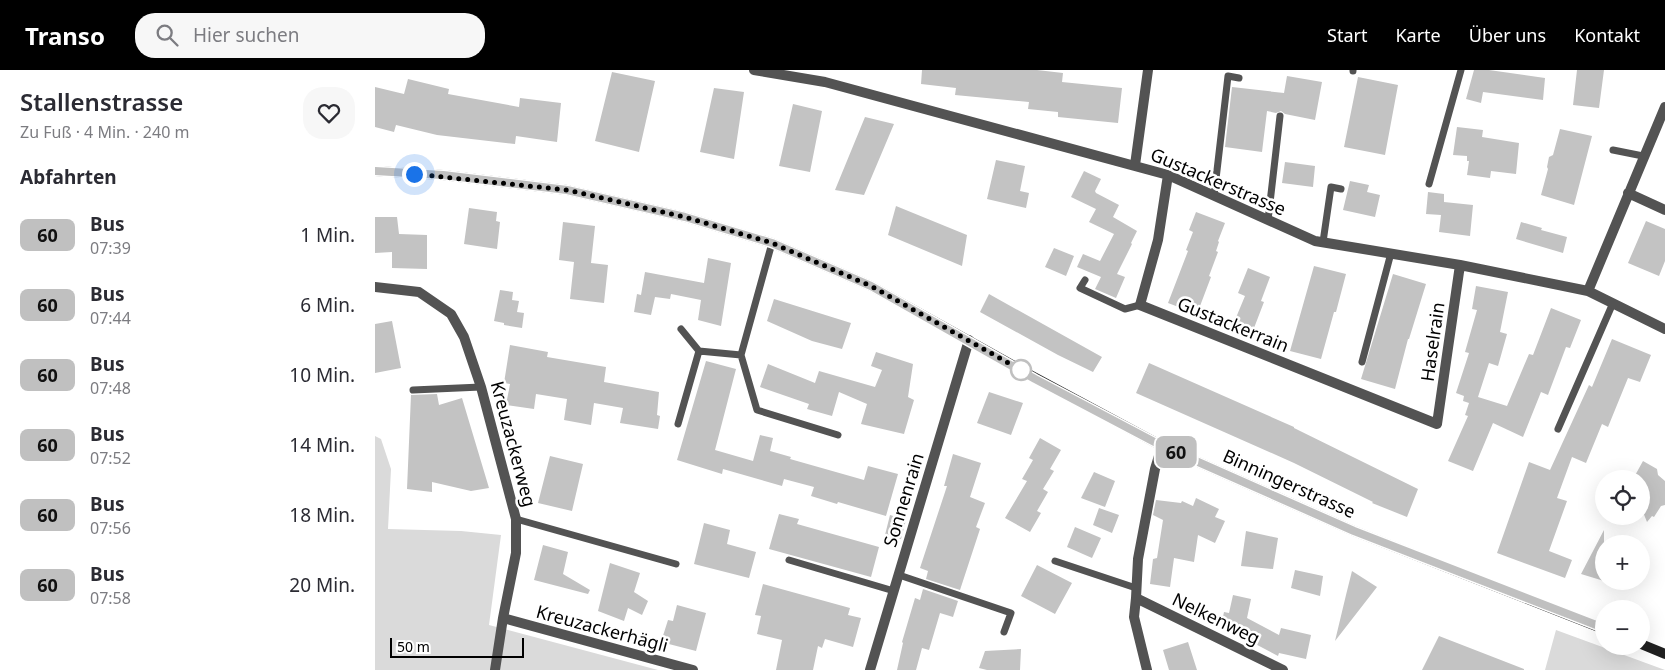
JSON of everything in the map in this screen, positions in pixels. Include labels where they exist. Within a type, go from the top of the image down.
[{"type":"main road","name":"Binningerstrasse","points":[[375,171],[443,175],[567,190],[685,217],[772,243],[871,286],[1029,375],[1162,446],[1354,531],[1595,625]]},
{"type":"main road","points":[[1650,648],[1665,654]]},
{"type":"street","name":"Gustackerstrasse","points":[[754,70],[825,82],[1168,175],[1315,241],[1460,265],[1588,291],[1665,329]]},
{"type":"street","points":[[1135,165],[1148,70]]},
{"type":"street","points":[[1588,291],[1665,107]]},
{"type":"street","points":[[1140,305],[1158,240],[1168,175]]},
{"type":"street","points":[[1628,193],[1665,210]]},
{"type":"street","name":"Haselrain","points":[[1437,424],[1460,265]]},
{"type":"street","name":"Kreuzackerweg","points":[[375,287],[419,292],[451,314],[464,337],[481,387],[516,519],[516,554],[495,670]]},
{"type":"street","name":"Gustackerrain","points":[[1140,305],[1437,424]]},
{"type":"street","name":"Sonnenrain","points":[[870,670],[969,340]]},
{"type":"street","points":[[1147,670],[1135,617],[1136,593],[1140,550],[1155,469],[1162,446]]},
{"type":"street","name":"Nelkenweg","points":[[1136,593],[1283,670]]},
{"type":"street","name":"Kreuzackerhägli","points":[[503,618],[693,670]]},
{"type":"lane","points":[[1429,184],[1461,70]]},
{"type":"lane","points":[[1214,196],[1229,76],[1239,78]]},
{"type":"lane","points":[[1268,220],[1280,116]]},
{"type":"lane","points":[[1613,150],[1643,156]]},
{"type":"lane","points":[[1323,242],[1331,187],[1341,189]]},
{"type":"lane","points":[[772,243],[741,355],[757,410],[838,435]]},
{"type":"lane","points":[[1362,362],[1391,253]]},
{"type":"lane","points":[[1085,280],[1080,288],[1125,309],[1140,305]]},
{"type":"lane","points":[[1558,429],[1613,303]]},
{"type":"lane","points":[[681,329],[699,351],[741,355]]},
{"type":"lane","points":[[678,424],[699,351]]},
{"type":"lane","points":[[413,390],[481,387]]},
{"type":"lane","points":[[516,519],[676,564]]},
{"type":"lane","points":[[789,560],[894,591]]},
{"type":"lane","points":[[1055,561],[1136,593]]},
{"type":"lane","points":[[899,575],[1011,613],[1004,632]]},
{"type":"shaded area","points":[[375,436],[381,439],[391,469],[388,529],[461,531],[501,535],[489,625],[658,670],[375,670]]},
{"type":"shaded area","points":[[1556,630],[1595,644],[1595,655],[1624,655],[1665,670],[1545,670]]},
{"type":"building","points":[[922,70],[1037,70],[1063,73],[1062,82],[1122,88],[1118,123],[1058,117],[1058,112],[1028,109],[1029,102],[955,95],[956,88],[921,84]]},
{"type":"building","points":[[1474,70],[1489,70],[1545,78],[1543,100],[1483,92],[1481,103],[1466,99]]},
{"type":"building","points":[[1577,70],[1604,70],[1599,108],[1573,105]]},
{"type":"building","points":[[612,72],[655,81],[639,152],[595,141]]},
{"type":"building","points":[[1287,76],[1322,82],[1315,120],[1285,114],[1281,111],[1276,113],[1267,111],[1262,152],[1225,147],[1232,87],[1284,93]]},
{"type":"building","points":[[1358,77],[1398,85],[1385,155],[1344,147]]},
{"type":"building","points":[[408,79],[449,89],[448,94],[519,107],[520,98],[561,103],[557,142],[516,136],[515,144],[437,135],[396,125],[394,132],[375,127],[375,87],[404,94]]},
{"type":"building","points":[[714,88],[744,92],[734,159],[700,152]]},
{"type":"building","points":[[793,104],[822,111],[810,172],[779,166]]},
{"type":"building","points":[[865,117],[894,124],[864,195],[835,190]]},
{"type":"building","points":[[1457,127],[1483,130],[1482,137],[1519,143],[1516,174],[1491,171],[1490,178],[1467,175],[1469,161],[1467,161],[1467,156],[1453,155]]},
{"type":"building","points":[[1560,129],[1592,136],[1574,205],[1541,195],[1549,157],[1553,155]]},
{"type":"building","points":[[996,160],[1025,166],[1020,191],[1029,193],[1026,208],[987,199]]},
{"type":"building","points":[[1285,162],[1315,166],[1313,187],[1282,183]]},
{"type":"building","points":[[1084,171],[1101,179],[1095,191],[1096,193],[1119,205],[1113,217],[1137,231],[1117,274],[1125,277],[1116,298],[1095,289],[1101,277],[1077,267],[1083,254],[1100,261],[1114,234],[1089,222],[1096,209],[1071,197]]},
{"type":"building","points":[[1350,181],[1369,185],[1367,192],[1380,195],[1375,217],[1343,210]]},
{"type":"building","points":[[1428,192],[1444,194],[1444,202],[1473,205],[1470,236],[1439,232],[1441,215],[1426,214]]},
{"type":"building","points":[[896,206],[967,235],[962,266],[888,235]]},
{"type":"building","points":[[469,208],[497,212],[496,221],[500,222],[497,249],[464,244]]},
{"type":"building","points":[[1196,212],[1225,223],[1218,241],[1216,251],[1218,252],[1209,276],[1211,277],[1197,314],[1168,303],[1188,251],[1186,250],[1193,232],[1189,230]]},
{"type":"building","points":[[375,217],[397,217],[399,234],[427,235],[427,269],[392,268],[392,252],[375,253]]},
{"type":"building","points":[[1646,221],[1665,229],[1665,261],[1659,276],[1628,263]]},
{"type":"building","points":[[563,222],[595,226],[591,263],[608,265],[604,303],[570,299],[574,262],[559,260]]},
{"type":"building","points":[[1521,222],[1567,237],[1563,253],[1516,239]]},
{"type":"building","points":[[1054,248],[1074,256],[1066,276],[1045,267]]},
{"type":"building","points":[[708,258],[731,263],[721,326],[698,320],[701,300],[671,294],[670,299],[655,297],[651,315],[634,312],[637,294],[641,295],[645,272],[704,283]]},
{"type":"building","points":[[1314,266],[1346,274],[1321,359],[1290,351]]},
{"type":"building","points":[[1248,268],[1270,277],[1261,301],[1264,302],[1254,328],[1235,320],[1245,296],[1238,293]]},
{"type":"building","points":[[1393,274],[1426,284],[1408,339],[1395,389],[1361,379]]},
{"type":"building","points":[[1476,286],[1508,292],[1500,332],[1507,334],[1498,366],[1489,363],[1478,397],[1507,406],[1529,354],[1533,355],[1551,308],[1581,320],[1570,348],[1566,347],[1548,395],[1541,392],[1523,437],[1493,423],[1473,471],[1448,461],[1468,416],[1465,415],[1469,403],[1463,401],[1464,396],[1456,393],[1469,353],[1465,352],[1477,310],[1472,309]]},
{"type":"building","points":[[500,290],[513,292],[512,300],[519,301],[517,312],[524,313],[522,328],[494,321]]},
{"type":"building","points":[[989,294],[1102,357],[1093,372],[980,312]]},
{"type":"building","points":[[774,299],[851,323],[842,349],[812,341],[767,321]]},
{"type":"building","points":[[392,321],[401,368],[375,373],[375,324]]},
{"type":"building","points":[[1612,339],[1651,355],[1640,382],[1628,378],[1608,427],[1602,424],[1586,463],[1572,457],[1557,498],[1567,501],[1549,551],[1572,560],[1565,578],[1497,553],[1529,462],[1550,470],[1589,385],[1592,387]]},
{"type":"building","points":[[510,345],[548,352],[547,357],[606,367],[604,382],[659,392],[657,415],[660,416],[658,429],[620,423],[623,408],[594,403],[591,425],[564,420],[567,399],[536,394],[534,409],[506,405],[510,384],[504,383]]},
{"type":"building","points":[[876,352],[913,364],[908,397],[914,400],[904,434],[861,424],[867,404],[839,392],[832,416],[807,409],[809,404],[760,387],[768,364],[815,383],[819,371],[875,387],[882,370],[871,366]]},
{"type":"building","points":[[706,361],[736,369],[715,450],[753,461],[760,435],[773,438],[770,451],[791,457],[790,459],[864,480],[868,466],[898,474],[886,516],[811,496],[814,487],[784,479],[782,486],[723,469],[722,474],[677,460]]},
{"type":"building","points":[[1149,363],[1294,427],[1418,489],[1407,517],[1372,503],[1294,463],[1136,393]]},
{"type":"building","points":[[989,392],[1023,403],[1011,435],[977,423]]},
{"type":"building","points":[[437,394],[439,405],[462,398],[489,488],[471,491],[432,482],[432,492],[407,489],[411,395]]},
{"type":"building","points":[[1040,438],[1061,450],[1050,469],[1054,471],[1043,489],[1048,492],[1037,511],[1041,513],[1030,532],[1005,518],[1027,481],[1022,479],[1033,460],[1029,458]]},
{"type":"building","points":[[953,454],[981,463],[970,497],[985,503],[976,527],[980,529],[960,590],[926,579],[928,571],[920,568],[947,486],[944,486]]},
{"type":"building","points":[[550,456],[583,464],[572,511],[538,503]]},
{"type":"building","points":[[1643,461],[1657,469],[1658,475],[1665,481],[1665,505],[1661,506],[1654,517],[1652,516],[1650,518],[1650,470],[1638,470]]},
{"type":"building","points":[[1094,472],[1115,481],[1105,507],[1081,498]]},
{"type":"building","points":[[1196,498],[1219,509],[1215,517],[1225,521],[1215,543],[1198,535],[1194,562],[1174,558],[1170,587],[1150,584],[1153,559],[1157,558],[1163,520],[1153,515],[1156,500],[1181,503],[1182,501],[1193,506]]},
{"type":"building","points":[[1099,508],[1119,515],[1112,533],[1093,525]]},
{"type":"building","points":[[779,514],[799,519],[797,524],[879,547],[871,577],[769,549]]},
{"type":"building","points":[[890,515],[906,520],[901,539],[885,535]]},
{"type":"building","points":[[704,523],[730,530],[727,544],[756,552],[749,578],[694,564]]},
{"type":"building","points":[[1075,527],[1101,538],[1092,558],[1067,547]]},
{"type":"building","points":[[1246,531],[1278,538],[1273,569],[1241,566]]},
{"type":"building","points":[[543,545],[568,552],[563,574],[590,590],[588,594],[534,580]]},
{"type":"building","points":[[1595,547],[1595,578],[1581,574]]},
{"type":"building","points":[[610,563],[640,573],[634,592],[648,601],[642,615],[628,608],[624,621],[598,611]]},
{"type":"building","points":[[1037,565],[1072,583],[1055,614],[1021,596]]},
{"type":"building","points":[[1295,570],[1323,576],[1320,596],[1291,588]]},
{"type":"building","points":[[1352,571],[1377,587],[1335,641],[1346,595]]},
{"type":"building","points":[[763,584],[850,608],[848,615],[861,618],[853,647],[825,639],[822,648],[818,646],[813,670],[776,670],[782,640],[757,634],[761,616],[755,615]]},
{"type":"building","points":[[923,589],[958,601],[953,617],[940,613],[929,650],[922,648],[916,670],[897,670],[902,642],[915,598],[920,600]]},
{"type":"building","points":[[1233,595],[1251,599],[1247,618],[1279,635],[1281,628],[1311,635],[1306,659],[1279,653],[1278,656],[1221,626],[1224,612],[1229,613]]},
{"type":"building","points":[[677,605],[706,613],[696,651],[661,642],[668,620],[673,621]]},
{"type":"building","points":[[1439,636],[1524,669],[1524,670],[1422,670]]},
{"type":"building","points":[[1188,642],[1197,670],[1169,670],[1163,650]]},
{"type":"building","points":[[1021,649],[1020,670],[987,670],[979,668],[985,651]]},
{"type":"bus line","name":"60","points":[[375,171],[443,175],[567,190],[685,217],[772,243],[871,286],[1035,379],[1162,446],[1354,531],[1595,624]]},
{"type":"route","points":[[414,174],[443,175],[567,190],[685,217],[772,243],[871,286],[1021,370]]}]
